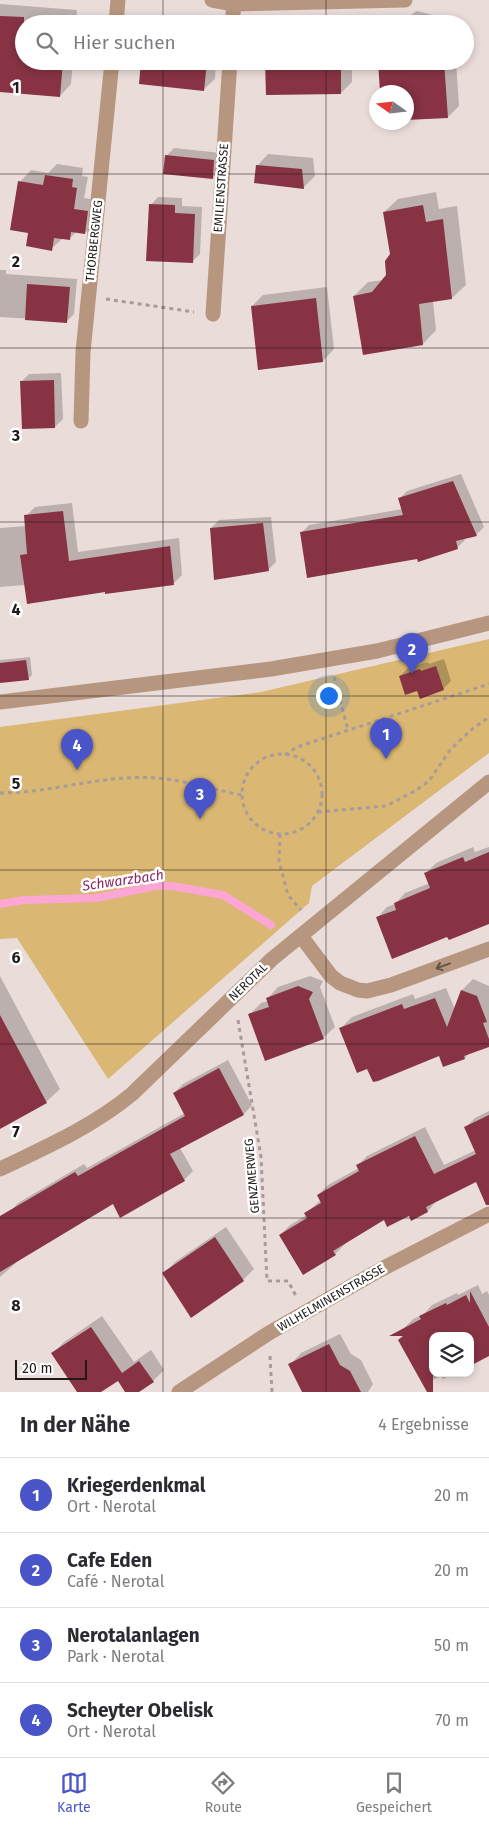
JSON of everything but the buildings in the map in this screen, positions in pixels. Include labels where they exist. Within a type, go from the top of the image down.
[{"type":"street","points":[[117,15],[118,0]]},
{"type":"street","points":[[212,0],[234,4],[405,0]]},
{"type":"street","points":[[233,15],[234,4]]},
{"type":"street","name":"THORBERGWEG","points":[[81,420],[83,352],[111,70]]},
{"type":"street","name":"EMILIENSTRASSE","points":[[213,314],[229,70]]},
{"type":"street","points":[[0,702],[271,669],[377,651],[489,624]]},
{"type":"street","name":"NEROTAL","points":[[0,1169],[84,1128],[113,1110],[272,959],[489,782]]},
{"type":"street","points":[[301,936],[331,976],[340,983],[358,990],[368,991],[391,986],[489,949]]},
{"type":"street","name":"WILHELMINENSTRASSE","points":[[179,1392],[269,1333],[378,1270],[489,1214]]},
{"type":"path","points":[[88,296],[213,314]]},
{"type":"path","points":[[329,659],[348,730]]},
{"type":"path","points":[[285,754],[300,759],[314,769],[320,780],[322,793],[318,812],[307,826],[291,833],[280,834],[265,830],[253,821],[244,807],[242,795],[246,778],[254,766],[268,757],[285,754],[297,747],[489,684]]},
{"type":"path","points":[[318,812],[386,806],[415,791],[429,781],[450,750],[471,730],[489,717]]},
{"type":"path","points":[[1,794],[61,788],[97,781],[156,778],[185,782],[242,795]]},
{"type":"path","points":[[280,834],[279,861],[288,895],[301,909],[301,936]]},
{"type":"path","name":"GENZMERWEG","points":[[237,1014],[261,1156],[267,1281],[288,1281],[305,1313]]},
{"type":"path","points":[[269,1333],[272,1392]]},
{"type":"shaded area","points":[[489,639],[489,753],[312,886],[309,903],[108,1079],[17,938],[0,939],[0,727],[261,692]]},
{"type":"waterway","name":"Schwarzbach","points":[[0,904],[24,900],[96,898],[156,886],[172,886],[223,895],[271,925]]},
{"type":"place","name":"Cafe Eden","points":[[412,674]]},
{"type":"place","name":"Kriegerdenkmal","points":[[386,759]]},
{"type":"place","name":"Scheyter Obelisk","points":[[77,770]]},
{"type":"place","name":"Nerotalanlagen","points":[[200,819]]}]
